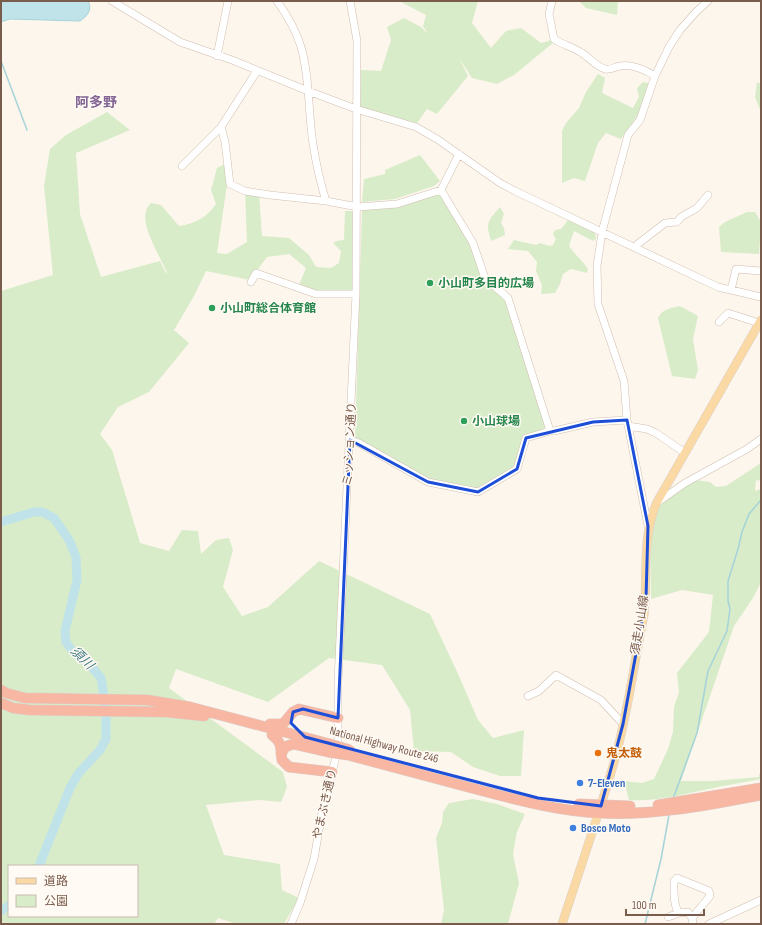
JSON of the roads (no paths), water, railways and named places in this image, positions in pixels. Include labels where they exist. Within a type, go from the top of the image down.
[{"type":"highway","name":"National Highway Route 246","points":[[1,690],[6,693],[25,698],[142,700],[190,707],[305,737],[329,749]]},
{"type":"highway","name":"National Highway Route 246","points":[[1,703],[13,708],[30,710],[166,712],[208,717],[272,735],[329,749],[349,752],[518,801],[554,808],[600,810],[654,809],[761,795]]},
{"type":"highway","points":[[253,724],[280,725],[285,723],[292,714],[299,709],[338,718]]},
{"type":"highway","points":[[292,714],[292,725],[305,737]]},
{"type":"highway","points":[[272,735],[281,744],[282,760],[289,767],[332,772]]},
{"type":"highway","points":[[281,754],[286,747],[293,744],[329,749]]},
{"type":"highway","name":"National Highway Route 246","points":[[675,806],[761,788]]},
{"type":"main road","name":"須走小山線","points":[[562,924],[600,810],[623,724],[644,615],[648,526],[651,515],[760,322]]},
{"type":"street","points":[[112,1],[180,42],[356,109],[416,127],[437,139],[500,183],[718,286],[761,296]]},
{"type":"street","points":[[217,56],[228,1]]},
{"type":"street","points":[[277,1],[288,16],[301,48],[308,91],[313,145],[319,177],[326,200]]},
{"type":"street","name":"ミッション通り","points":[[338,681],[350,440],[358,207],[356,109],[357,41],[350,1]]},
{"type":"street","points":[[552,1],[549,14],[554,39],[582,53],[598,66],[608,69],[621,66],[637,68],[647,70],[656,76]]},
{"type":"street","points":[[648,526],[627,423],[624,381],[598,304],[597,266],[602,232],[628,135],[640,120],[656,76],[669,47],[680,30],[708,1]]},
{"type":"street","points":[[182,166],[221,127],[257,71]]},
{"type":"street","points":[[221,127],[225,142],[230,184],[245,191],[326,200],[358,207],[397,204],[441,190],[459,154]]},
{"type":"street","points":[[441,190],[473,243],[485,278],[508,298],[550,431]]},
{"type":"street","points":[[634,247],[665,223],[677,222],[681,217],[697,208],[708,195]]},
{"type":"street","points":[[731,290],[736,269],[761,271]]},
{"type":"street","points":[[251,282],[256,273],[316,294],[356,294]]},
{"type":"street","points":[[719,322],[728,313],[760,322]]},
{"type":"street","points":[[350,440],[428,482],[478,492],[517,468],[526,438],[550,431],[594,422],[627,423],[648,429],[685,454]]},
{"type":"street","points":[[657,502],[686,483],[747,449],[761,439]]},
{"type":"street","points":[[528,696],[539,691],[556,675],[602,700],[623,724]]},
{"type":"street","name":"やまぶき通り","points":[[291,924],[300,903],[314,859],[323,807],[338,749],[338,681]]},
{"type":"street","points":[[679,913],[677,910],[674,891],[674,881],[678,878],[709,892],[710,896],[692,921]]},
{"type":"street","points":[[710,924],[761,900]]},
{"type":"street","points":[[668,917],[679,913],[688,912],[692,921]]},
{"type":"water","points":[[1,1],[88,1],[90,10],[80,21],[10,19],[1,22]]},
{"type":"waterway","points":[[1,61],[27,130]]},
{"type":"waterway","points":[[673,799],[697,733],[708,671],[727,631],[730,609],[728,601],[728,581],[742,532],[749,514],[761,500]]},
{"type":"waterway","name":"須川","points":[[1,522],[34,512],[42,512],[54,518],[69,540],[76,557],[77,580],[65,631],[66,642],[73,652],[90,665],[101,678],[106,710],[106,739],[100,750],[78,774],[70,788],[39,865]]},
{"type":"waterway","points":[[645,924],[661,859],[669,815]]},
{"type":"waterway","name":"須川","points":[[1,911],[8,906]]},
{"type":"place","name":"小山町多目的広場","points":[[430,283]]},
{"type":"place","name":"小山町総合体育館","points":[[212,308]]},
{"type":"place","name":"小山球場","points":[[464,421]]},
{"type":"place","name":"鬼太鼓","points":[[598,753]]},
{"type":"place","name":"7-Eleven","points":[[580,783]]},
{"type":"place","name":"Bosco Moto","points":[[573,828]]},
{"type":"district","name":"阿多野","points":[[96,102]]}]
